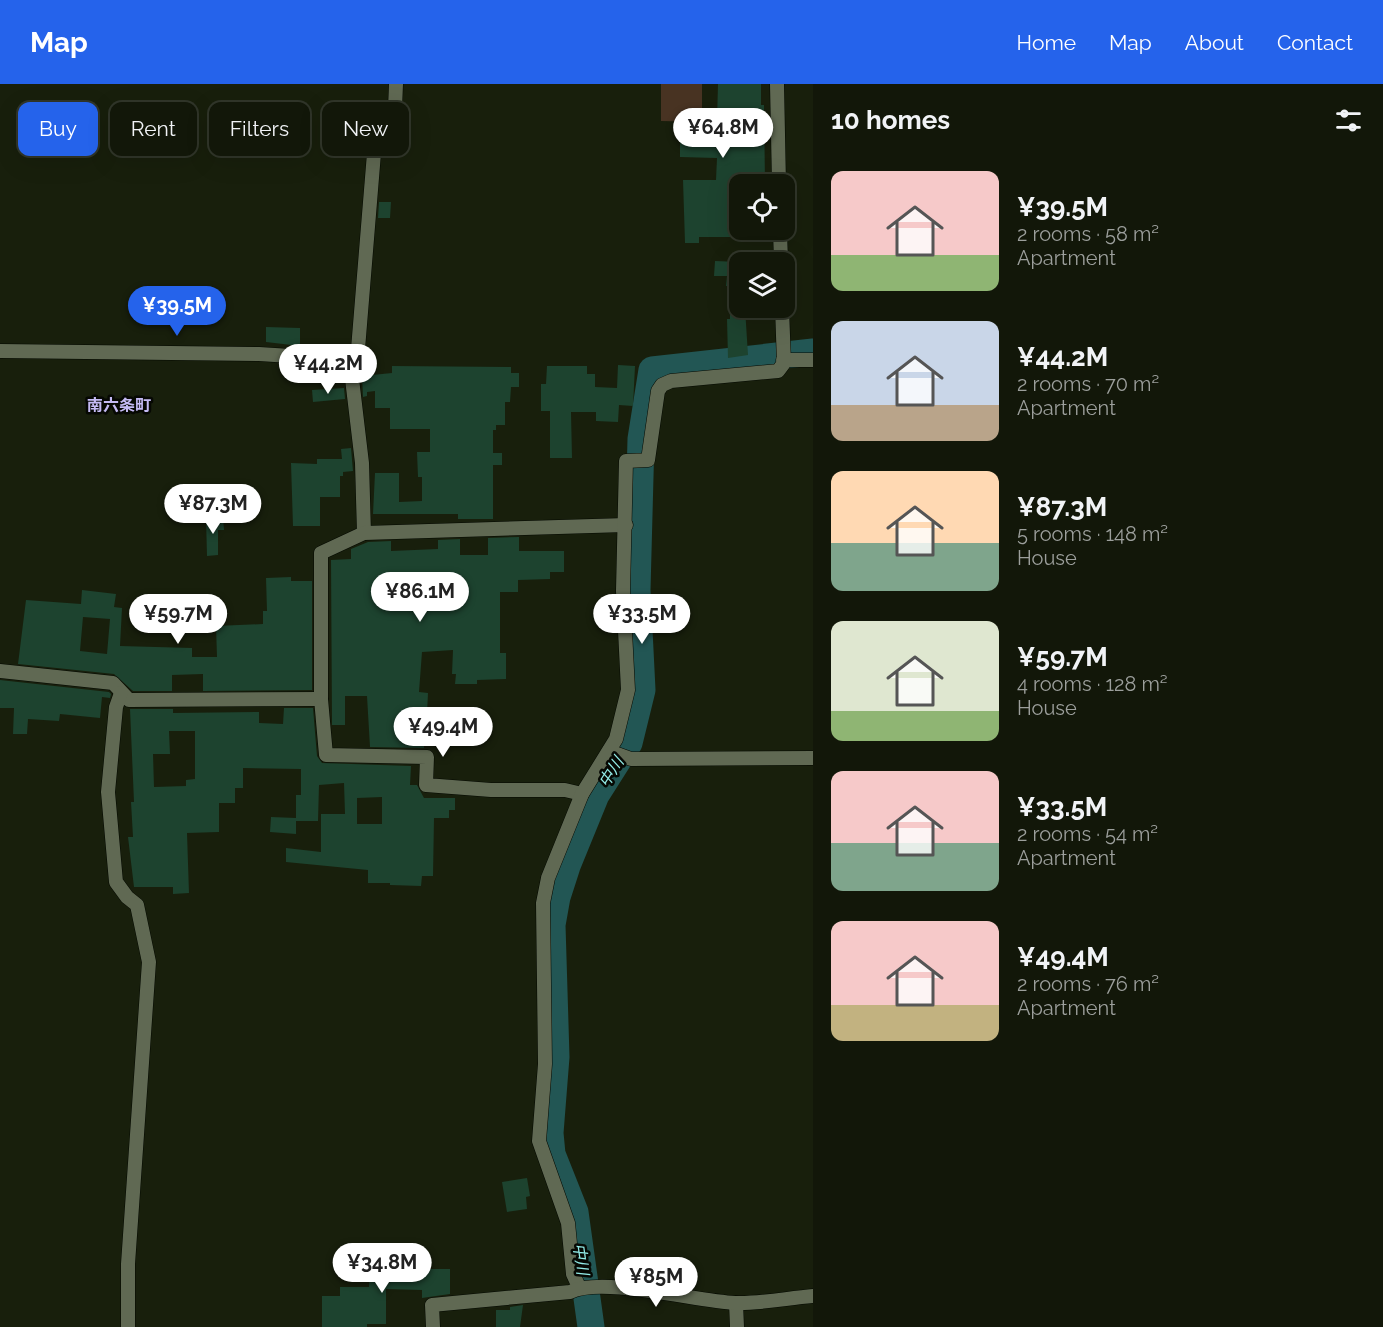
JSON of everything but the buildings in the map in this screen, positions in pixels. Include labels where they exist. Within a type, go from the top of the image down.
[{"type":"street","points":[[364,533],[362,463],[350,362],[358,349],[375,141],[395,109],[396,84]]},
{"type":"street","points":[[777,84],[779,174]]},
{"type":"street","points":[[579,1287],[573,1275],[568,1223],[539,1141],[545,1064],[543,903],[548,878],[582,794],[616,739],[628,690],[623,591],[626,461],[648,460],[658,391],[662,385],[671,381],[778,371],[784,363],[782,318]]},
{"type":"street","points":[[0,351],[259,354],[338,358],[350,362]]},
{"type":"street","points":[[783,360],[813,360]]},
{"type":"street","points":[[582,794],[565,790],[491,790],[426,785],[428,757],[326,755],[321,699],[321,553],[364,533],[626,525]]},
{"type":"street","points":[[0,671],[113,684],[129,700],[321,699]]},
{"type":"street","points":[[122,693],[116,707],[108,792],[116,882],[127,897],[137,905],[149,962],[128,1264],[128,1327]]},
{"type":"street","points":[[609,751],[631,759],[813,758]]},
{"type":"street","points":[[433,1327],[432,1305],[570,1292],[579,1287],[637,1289],[736,1303],[813,1296]]},
{"type":"street","points":[[736,1303],[737,1327]]},
{"type":"shaded area","points":[[661,84],[702,84],[702,122],[661,121]]},
{"type":"waterway","name":"中川","points":[[591,1327],[575,1212],[552,1154],[550,1133],[556,1057],[552,925],[557,897],[567,866],[596,795],[629,743],[642,690],[637,590],[641,439],[652,370],[813,352]]},
{"type":"district","name":"南六条町","points":[[119,405]]}]
